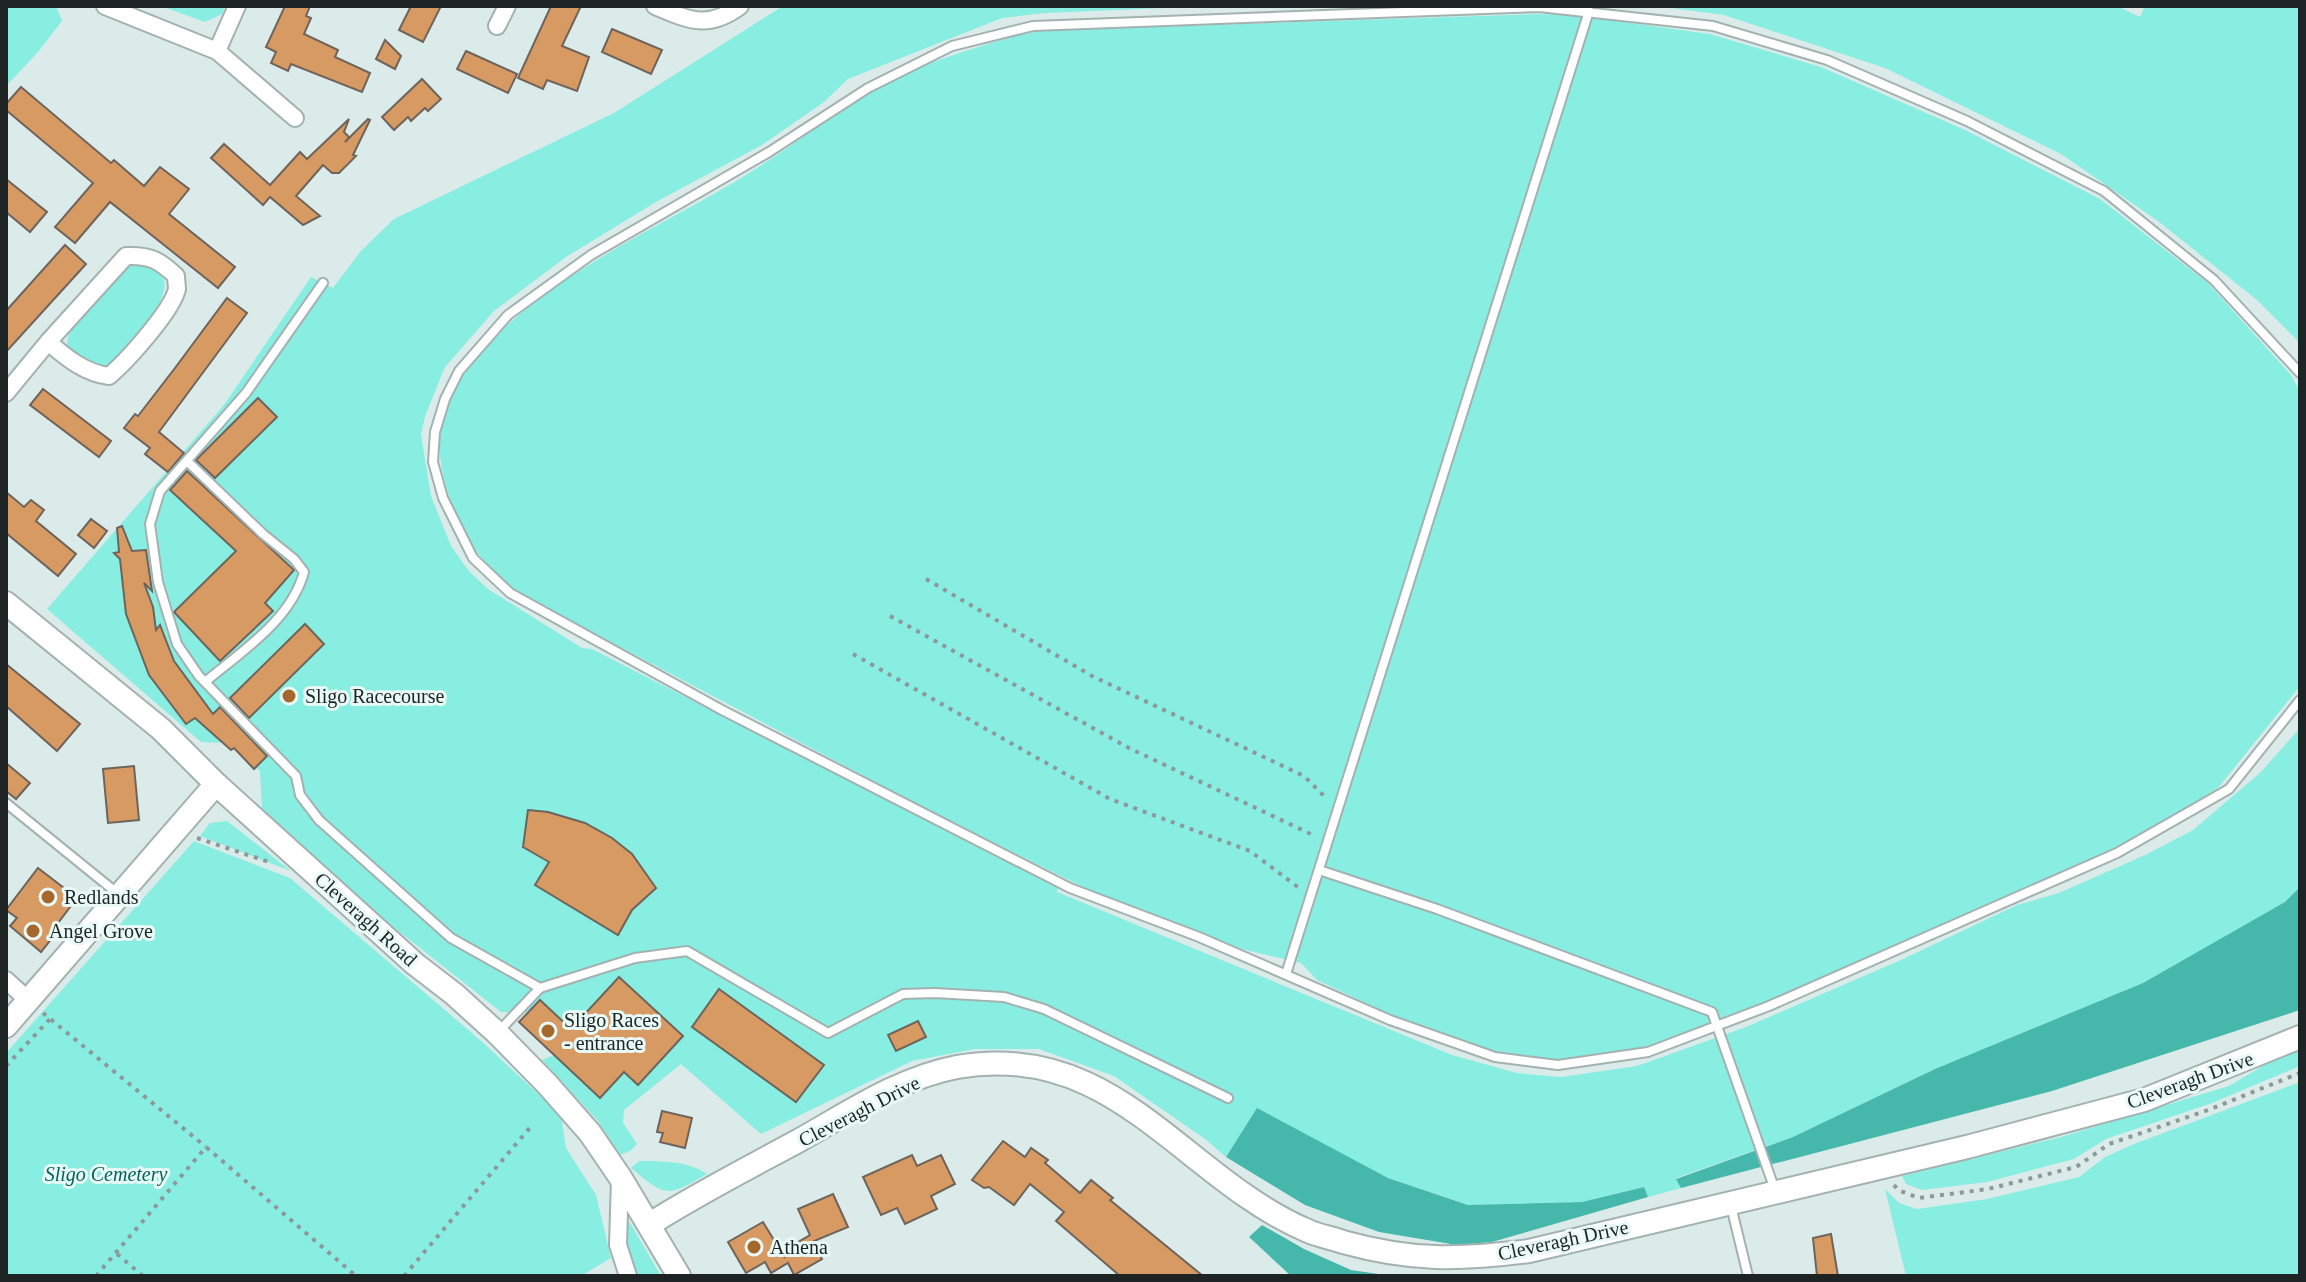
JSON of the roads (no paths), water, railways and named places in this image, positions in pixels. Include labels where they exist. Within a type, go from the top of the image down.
[{"type":"street","points":[[105,6],[217,51],[295,118]]},
{"type":"street","points":[[217,51],[237,6]]},
{"type":"street","points":[[497,26],[507,6]]},
{"type":"street","points":[[655,6],[694,22],[716,19],[740,6]]},
{"type":"street","points":[[6,393],[48,342],[126,256],[146,255],[160,261],[176,276],[177,289],[165,312],[122,366],[109,376],[96,375],[48,342]]},
{"type":"street","name":"Cleveragh Road","points":[[6,603],[161,729],[216,784],[415,964],[497,1033],[590,1133],[650,1224],[679,1276]]},
{"type":"street","points":[[6,1026],[216,784]]},
{"type":"street","points":[[6,980],[29,1001]]},
{"type":"street","name":"Cleveragh Drive","points":[[650,1224],[883,1093],[957,1067],[997,1064],[1050,1069],[1099,1088],[1146,1118],[1259,1204],[1308,1232],[1381,1253],[1466,1259],[1529,1251],[1879,1168],[2144,1100],[2300,1037]]},
{"type":"street","points":[[620,1177],[618,1245],[628,1276]]},
{"type":"lane","points":[[2300,373],[2214,280],[2104,191],[1967,121],[1827,60],[1713,26],[1539,7],[1033,26],[952,46],[868,88],[769,152],[591,255],[549,285],[508,315],[459,371],[445,399],[435,432],[433,462],[443,498],[473,558],[510,593],[722,710],[1070,888],[1286,974],[1390,1020],[1495,1057],[1558,1065],[1648,1052],[1769,1006],[2117,853],[2229,789],[2300,700]]},
{"type":"lane","points":[[1286,974],[1589,11]]},
{"type":"lane","points":[[323,283],[246,393],[160,491],[150,524],[158,582],[177,644],[205,682],[296,776],[300,795],[319,820],[451,938],[540,988]]},
{"type":"lane","points":[[187,461],[263,534],[294,559],[304,572],[298,591],[279,617],[205,682]]},
{"type":"lane","points":[[6,803],[120,895]]},
{"type":"lane","points":[[1319,870],[1437,909],[1712,1012],[1767,1161],[1775,1191]]},
{"type":"lane","points":[[497,1033],[540,988],[635,958],[687,951],[828,1033],[903,994],[1004,997],[1044,1009],[1228,1098]]},
{"type":"lane","points":[[1730,1202],[1748,1276]]},
{"type":"place","name":"Sligo Racecourse","points":[[289,696]]},
{"type":"place","name":"Redlands","points":[[48,897]]},
{"type":"place","name":"Angel Grove","points":[[33,931]]},
{"type":"place","name":"Sligo Races - entrance","points":[[548,1031]]},
{"type":"place","name":"Athena","points":[[754,1247]]},
{"type":"park label","name":"Sligo Cemetery","points":[[106,1174]]}]
